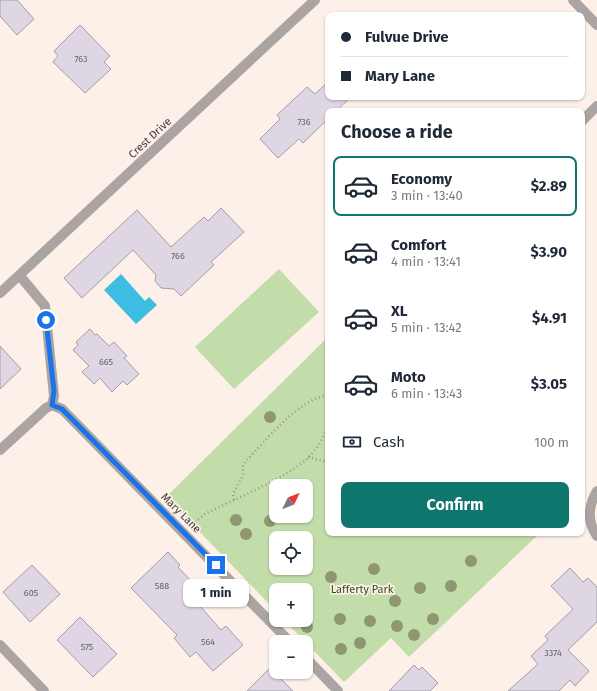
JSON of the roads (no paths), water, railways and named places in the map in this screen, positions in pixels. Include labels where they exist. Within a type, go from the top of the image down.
[{"type":"street","name":"Crest Drive","points":[[0,293],[315,0]]},
{"type":"street","points":[[573,0],[585,12]]},
{"type":"street","points":[[585,12],[597,25]]},
{"type":"street","points":[[585,118],[597,106]]},
{"type":"street","points":[[0,450],[46,408],[52,405],[54,391],[45,306],[20,276]]},
{"type":"street","name":"Mary Lane","points":[[52,405],[62,409],[283,635]]},
{"type":"street","points":[[597,491],[590,509],[590,517],[592,527],[597,536]]},
{"type":"street","points":[[0,645],[44,691]]},
{"type":"street","points":[[313,665],[338,691]]},
{"type":"water","points":[[121,274],[145,301],[149,297],[157,305],[136,324],[104,290]]},
{"type":"park label","name":"Lafferty Park","points":[[362,589]]}]
